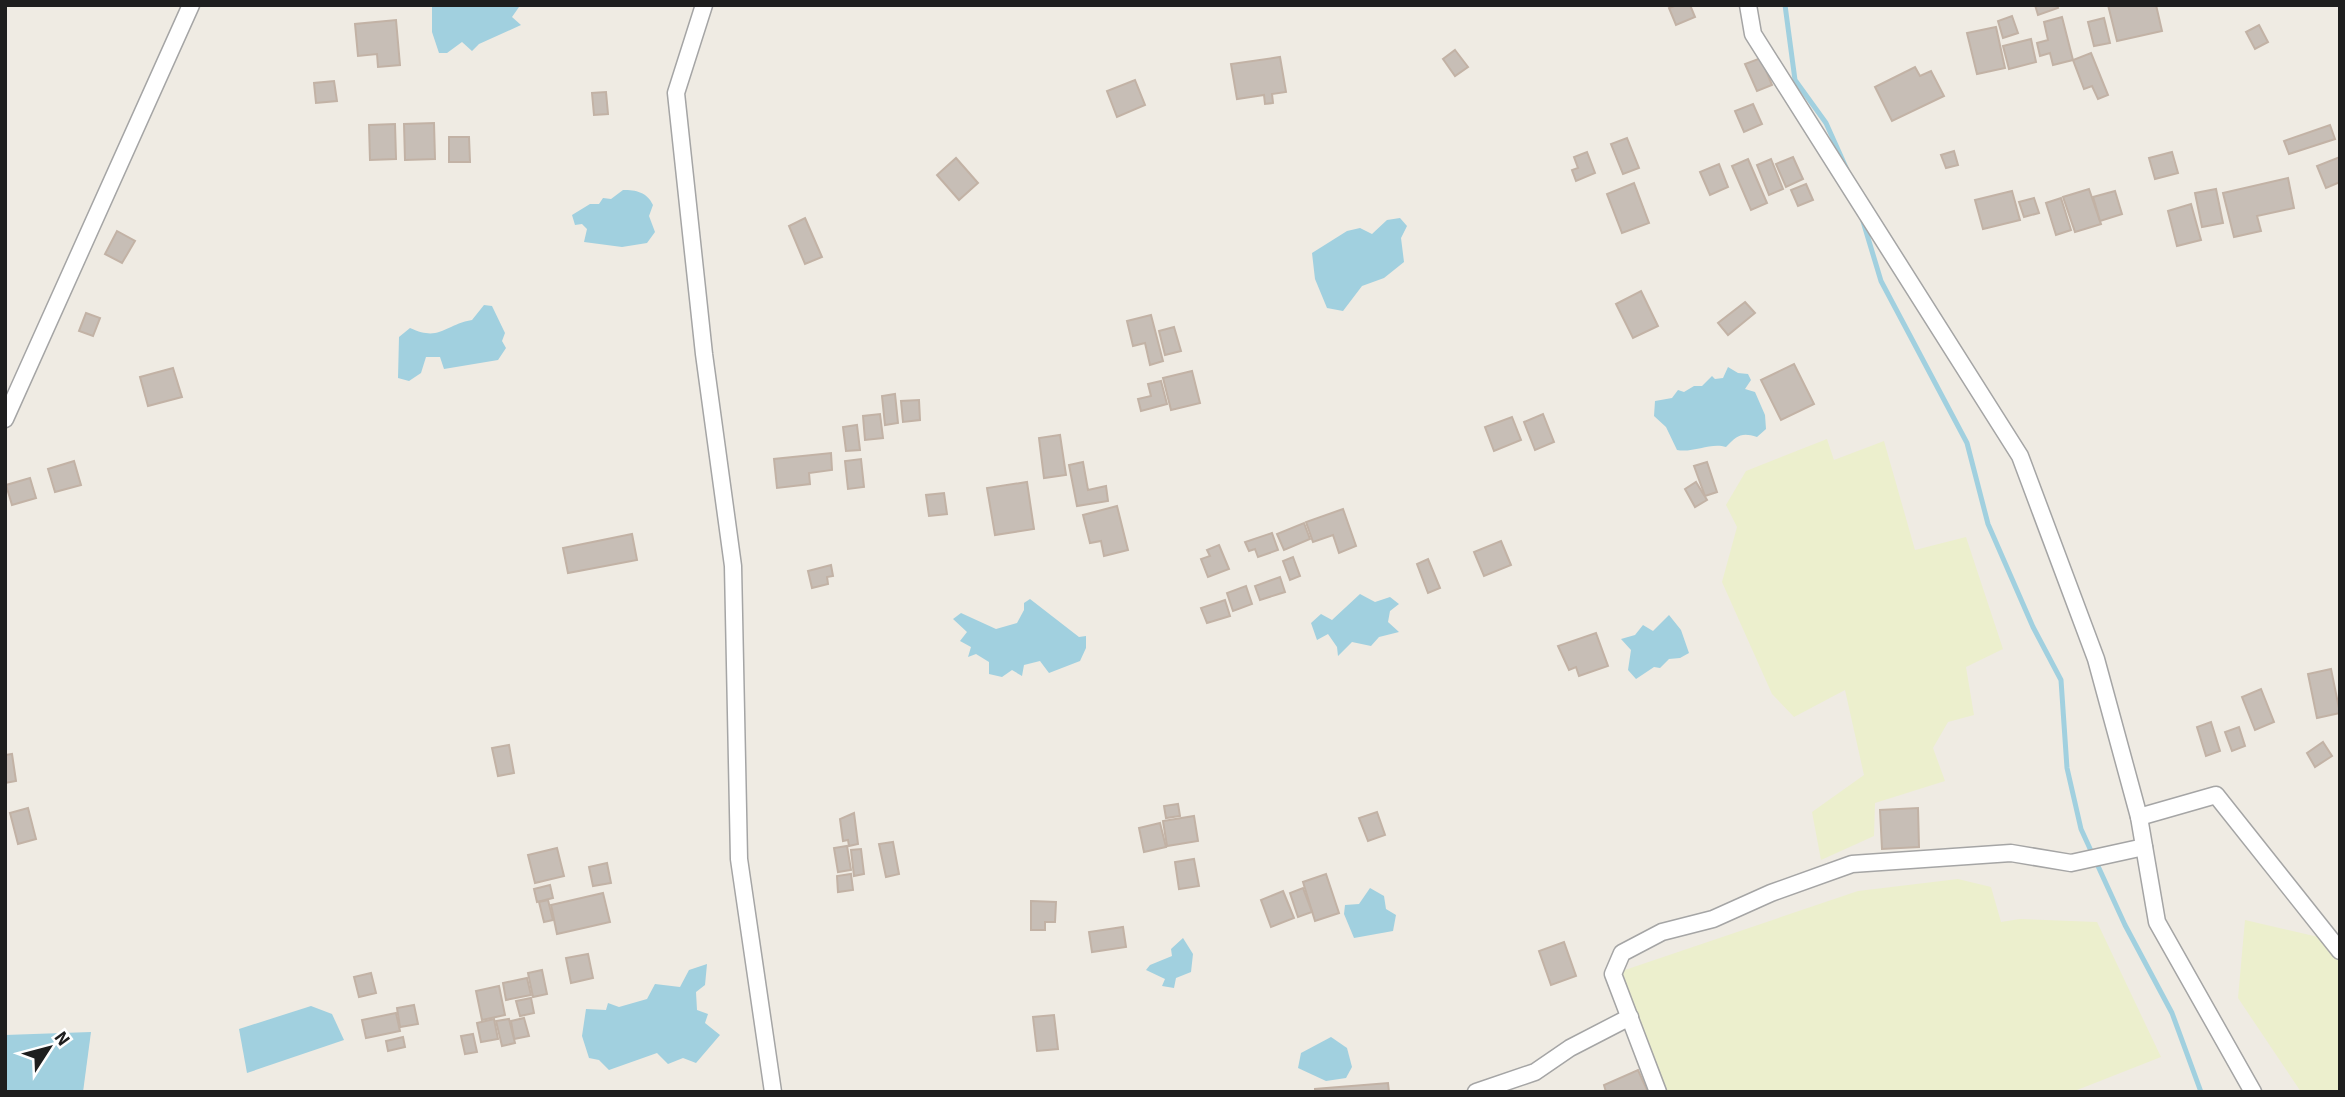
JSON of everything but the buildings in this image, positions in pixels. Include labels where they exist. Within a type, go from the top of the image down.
[{"type":"street","points":[[5,419],[191,5]]},
{"type":"street","points":[[704,5],[676,93],[704,354],[733,566],[739,859],[773,1092]]},
{"type":"street","points":[[1748,5],[1753,34],[2020,456],[2095,659],[2138,817],[2157,922],[2253,1092]]},
{"type":"street","points":[[2138,817],[2217,795],[2340,951]]},
{"type":"street","points":[[1658,1092],[1613,974],[1622,953],[1662,932],[1713,919],[1771,893],[1853,864],[2011,853],[2071,863],[2144,847]]},
{"type":"street","points":[[1476,1092],[1535,1072],[1570,1048],[1630,1017]]},
{"type":"green space","points":[[1827,439],[1834,460],[1884,441],[1915,550],[1966,537],[2003,649],[1966,667],[1974,715],[1948,722],[1933,748],[1945,781],[1875,803],[1874,836],[1821,860],[1812,812],[1864,775],[1845,690],[1794,717],[1772,694],[1722,582],[1737,527],[1726,505],[1746,471]]},
{"type":"green space","points":[[1958,879],[1991,887],[2001,922],[2020,919],[2097,922],[2161,1057],[2072,1092],[1658,1092],[1613,974],[1858,891]]},
{"type":"green space","points":[[2245,920],[2340,942],[2340,1092],[2301,1092],[2238,998]]},
{"type":"water","points":[[432,5],[514,5],[519,7],[512,17],[521,25],[479,44],[472,51],[462,42],[447,53],[439,53],[432,32]]},
{"type":"water","points":[[623,190],[641,193],[648,197],[653,205],[649,216],[655,232],[647,243],[622,247],[584,242],[587,229],[582,224],[575,225],[572,215],[590,204],[599,204],[603,198],[611,199]]},
{"type":"water","points":[[1400,218],[1407,226],[1401,238],[1404,262],[1384,278],[1362,286],[1343,311],[1327,308],[1315,279],[1312,253],[1347,231],[1360,228],[1372,234],[1387,220]]},
{"type":"water","points":[[484,305],[492,306],[505,333],[502,341],[506,348],[498,360],[444,369],[440,357],[426,357],[421,373],[409,381],[398,378],[399,337],[410,328],[435,333],[472,320]]},
{"type":"water","points":[[1728,367],[1738,373],[1748,374],[1751,380],[1745,389],[1755,392],[1765,415],[1766,429],[1757,437],[1740,436],[1726,447],[1677,450],[1666,427],[1654,416],[1655,401],[1672,398],[1678,390],[1684,392],[1694,386],[1702,386],[1712,376],[1715,379],[1723,378]]},
{"type":"water","points":[[1360,594],[1375,602],[1390,597],[1399,604],[1390,611],[1388,622],[1399,632],[1379,637],[1371,646],[1352,642],[1338,656],[1337,647],[1328,634],[1317,640],[1311,623],[1321,614],[1332,620]]},
{"type":"water","points":[[1030,599],[1079,637],[1086,636],[1086,648],[1080,661],[1049,673],[1040,661],[1024,665],[1022,676],[1012,670],[1002,677],[989,674],[989,662],[976,654],[968,657],[971,647],[960,641],[967,632],[953,619],[961,613],[996,629],[1017,623],[1024,610],[1024,603]]},
{"type":"water","points":[[1669,615],[1681,630],[1689,653],[1680,658],[1669,659],[1660,668],[1654,667],[1636,679],[1628,670],[1631,650],[1621,639],[1635,635],[1643,625],[1653,631]]},
{"type":"water","points":[[1370,888],[1384,896],[1386,909],[1396,915],[1393,931],[1354,938],[1344,914],[1345,905],[1359,904]]},
{"type":"water","points":[[1183,938],[1193,954],[1191,972],[1176,978],[1174,988],[1162,986],[1165,979],[1146,970],[1150,965],[1172,956],[1171,949]]},
{"type":"water","points":[[707,964],[705,985],[696,992],[697,1010],[708,1014],[705,1023],[720,1035],[696,1063],[683,1058],[668,1064],[657,1053],[609,1070],[599,1060],[589,1058],[582,1036],[586,1009],[606,1010],[608,1003],[619,1007],[647,999],[655,984],[680,987],[689,970]]},
{"type":"water","points":[[311,1006],[332,1014],[344,1040],[247,1073],[239,1029]]},
{"type":"water","points":[[91,1032],[83,1092],[5,1092],[5,1035]]},
{"type":"water","points":[[1331,1037],[1347,1048],[1352,1067],[1346,1078],[1326,1081],[1298,1068],[1301,1053]]},
{"type":"waterway","points":[[1785,5],[1795,80],[1826,123],[1848,172]]},
{"type":"waterway","points":[[1862,218],[1881,281],[1967,443],[1988,524],[2033,627],[2061,680],[2067,768],[2081,829],[2125,925],[2172,1013],[2201,1092]]}]
